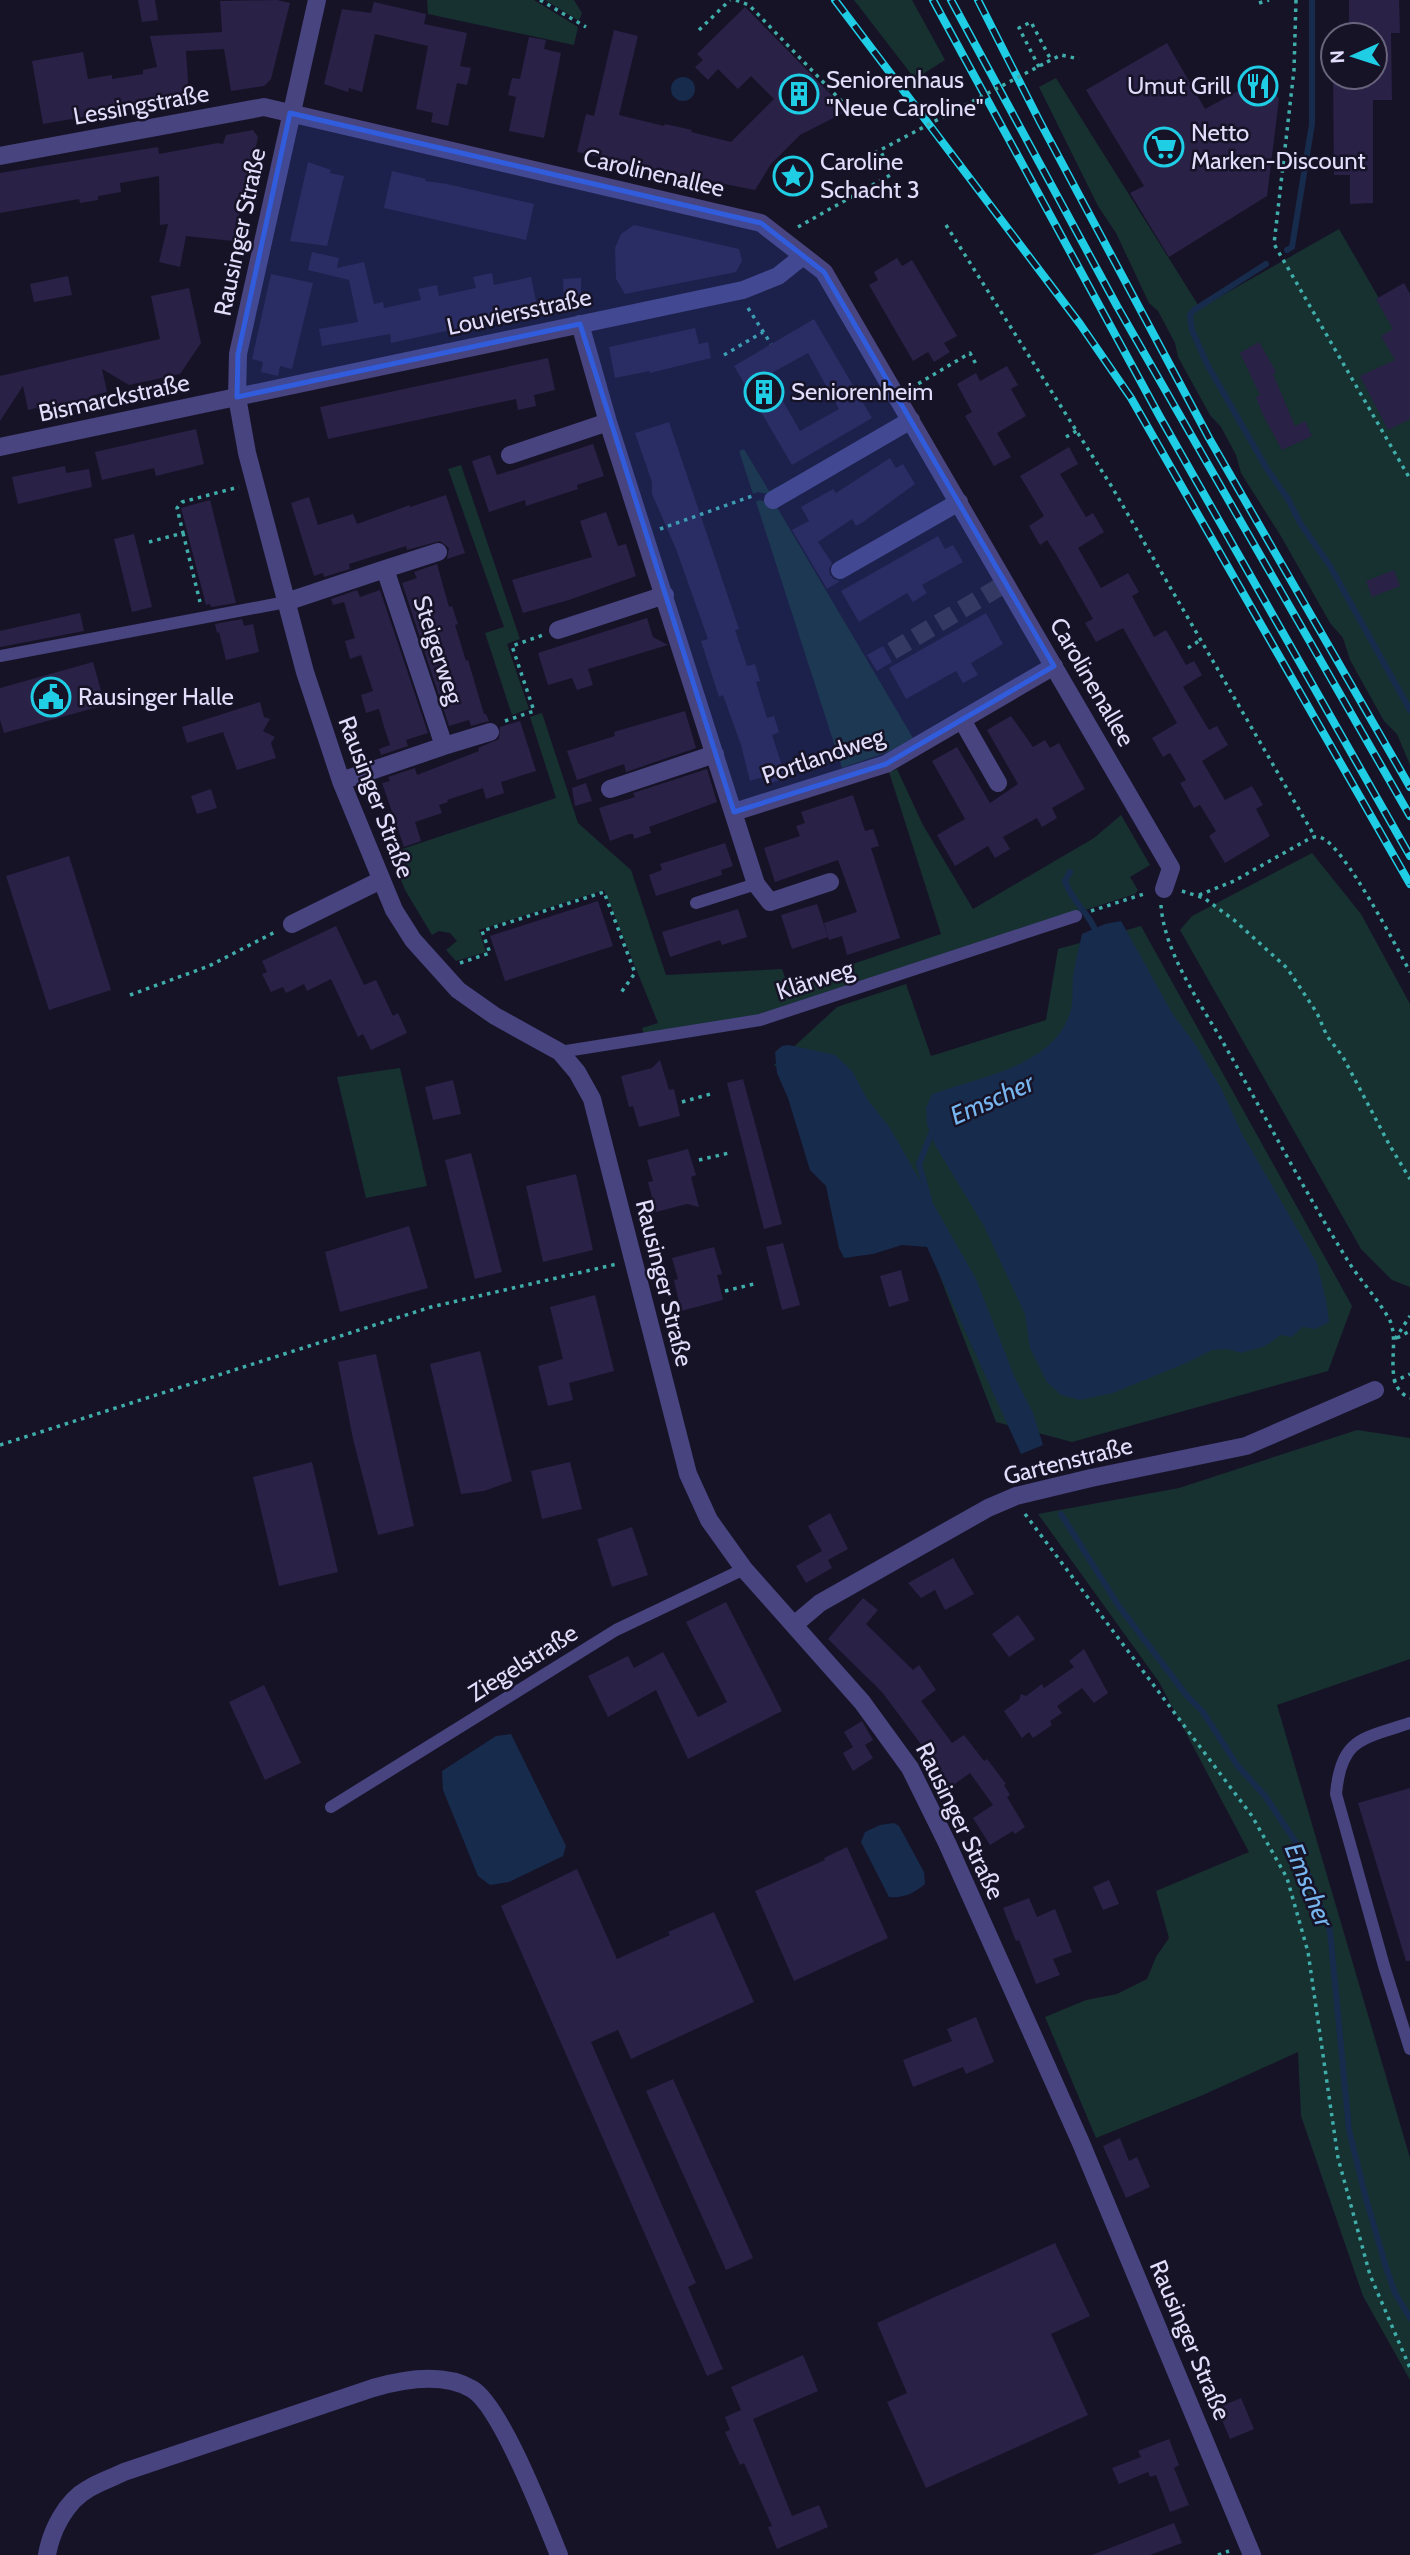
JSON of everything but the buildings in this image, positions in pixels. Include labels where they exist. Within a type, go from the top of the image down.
[{"type":"street","name":"Rausinger Straße","points":[[317,0],[238,354],[237,397],[255,483],[304,672],[341,781],[394,910],[413,940],[458,990],[495,1016],[560,1052],[577,1072],[592,1098],[688,1474],[709,1520],[744,1569],[862,1702],[910,1768],[952,1854],[1081,2143],[1252,2555]]},
{"type":"street","name":"Lessingstraße","points":[[0,156],[264,107],[290,113]]},
{"type":"street","name":"Carolinenallee","points":[[290,113],[761,223],[824,272],[1171,868],[1164,889]]},
{"type":"street","name":"Louviersstraße","points":[[237,397],[743,290],[778,276],[803,256]]},
{"type":"street","points":[[580,324],[608,422],[756,884],[770,902],[830,882]]},
{"type":"street","name":"Bismarckstraße","points":[[0,447],[237,397]]},
{"type":"street","points":[[773,500],[911,420]]},
{"type":"street","points":[[510,455],[608,422]]},
{"type":"street","points":[[840,570],[959,502]]},
{"type":"street","points":[[286,602],[438,552]]},
{"type":"street","name":"Steigerweg","points":[[385,569],[444,746]]},
{"type":"street","points":[[558,630],[665,595]]},
{"type":"street","name":"Portlandweg","points":[[734,811],[886,764],[1054,666]]},
{"type":"street","points":[[962,720],[998,783]]},
{"type":"street","points":[[341,781],[490,732]]},
{"type":"street","points":[[610,789],[715,754]]},
{"type":"street","points":[[292,923],[381,880]]},
{"type":"street","name":"Gartenstraße","points":[[794,1625],[820,1603],[994,1505],[1016,1496],[1246,1446],[1375,1390]]},
{"type":"street","points":[[47,2555],[54,2529],[69,2507],[85,2490],[124,2472],[373,2388],[394,2382],[438,2378],[474,2390],[495,2416],[531,2488],[559,2555]]},
{"type":"lane","points":[[0,656],[286,602]]},
{"type":"lane","points":[[696,903],[756,884]]},
{"type":"lane","name":"Klärweg","points":[[560,1052],[760,1020],[1076,916]]},
{"type":"lane","name":"Ziegelstraße","points":[[331,1807],[617,1630],[744,1569]]},
{"type":"lane","points":[[1410,1723],[1357,1741],[1338,1773],[1336,1794],[1410,2049]]},
{"type":"path","points":[[540,0],[586,27]]},
{"type":"path","points":[[699,30],[733,0],[749,5],[852,112]]},
{"type":"path","points":[[1259,3],[1269,0]]},
{"type":"path","points":[[1296,0],[1294,70],[1273,244],[1410,479]]},
{"type":"path","points":[[1039,67],[1019,29],[1031,22],[1049,61]]},
{"type":"path","points":[[867,157],[1061,55],[1079,59]]},
{"type":"path","points":[[780,238],[892,174],[880,150]]},
{"type":"path","points":[[946,225],[1078,430],[1315,837]]},
{"type":"path","points":[[743,290],[747,307],[771,344]]},
{"type":"path","points":[[724,355],[763,332]]},
{"type":"path","points":[[897,396],[970,353],[978,366]]},
{"type":"path","points":[[1066,437],[1078,430]]},
{"type":"path","points":[[204,617],[177,508],[182,502],[255,483]]},
{"type":"path","points":[[645,534],[756,495],[773,500]]},
{"type":"path","points":[[149,542],[183,533]]},
{"type":"path","points":[[490,732],[495,724],[534,711],[512,646],[558,630]]},
{"type":"path","points":[[1188,648],[1202,639]]},
{"type":"path","points":[[1197,896],[1234,881],[1315,837],[1323,838],[1352,872],[1410,972]]},
{"type":"path","points":[[1164,889],[1161,905],[1162,925],[1172,951],[1342,1252],[1390,1319],[1395,1339],[1391,1363],[1395,1381],[1401,1392],[1410,1398]]},
{"type":"path","points":[[1092,911],[1164,889],[1183,891],[1204,898],[1234,920],[1287,968],[1313,1006],[1327,1036],[1343,1057],[1410,1179]]},
{"type":"path","points":[[438,970],[490,953],[482,931],[604,892],[635,973],[620,994]]},
{"type":"path","points":[[130,995],[209,966],[292,923]]},
{"type":"path","points":[[682,1102],[714,1093]]},
{"type":"path","points":[[699,1160],[729,1153]]},
{"type":"path","points":[[0,1445],[431,1307],[633,1260]]},
{"type":"path","points":[[725,1291],[758,1283]]},
{"type":"path","points":[[1395,1339],[1410,1316]]},
{"type":"path","points":[[1395,1339],[1410,1331]]},
{"type":"path","points":[[1023,1512],[1252,1816],[1287,1878],[1308,1952],[1338,2158],[1370,2275],[1410,2368]]},
{"type":"highlighted area","points":[[290,113],[761,223],[824,272],[1054,666],[886,764],[734,812],[580,324],[237,397],[238,354]]},
{"type":"green space","points":[[427,0],[534,0],[578,27],[574,45],[428,14]]},
{"type":"green space","points":[[545,0],[574,0],[582,13],[579,21]]},
{"type":"green space","points":[[854,0],[912,0],[945,60],[915,79]]},
{"type":"green space","points":[[1056,78],[1200,308],[1339,229],[1410,352],[1410,765],[1397,734],[1384,721],[1350,660],[1343,638],[1330,623],[1241,473],[1236,455],[1221,427],[1210,415],[1178,357],[1175,343],[1158,311],[1149,303],[1116,233],[1098,206],[1039,87]]},
{"type":"green space","points":[[744,449],[769,491],[798,476],[772,495],[758,492],[753,494],[739,451]]},
{"type":"green space","points":[[461,465],[520,639],[507,644],[529,709],[512,715],[485,633],[504,627],[448,469]]},
{"type":"green space","points":[[759,500],[775,504],[913,738],[891,751],[842,768],[756,502]]},
{"type":"green space","points":[[542,713],[578,823],[631,870],[666,975],[782,969],[788,986],[941,934],[889,772],[897,769],[923,825],[973,909],[1094,838],[1121,815],[1150,865],[1130,877],[1138,890],[1135,894],[768,1013],[644,1034],[642,1028],[658,1023],[604,890],[479,930],[486,952],[456,961],[446,950],[457,941],[450,933],[439,931],[432,935],[405,890],[390,853],[556,798],[530,717]]},
{"type":"green space","points":[[1312,853],[1361,914],[1410,1004],[1410,1287],[1392,1280],[1361,1249],[1180,930],[1192,916]]},
{"type":"green space","points":[[1141,926],[1352,1306],[1328,1371],[1072,1442],[996,1422],[884,1131],[774,1065],[837,1007],[906,984],[931,1056],[1046,1020],[1058,949]]},
{"type":"green space","points":[[400,1068],[427,1186],[366,1198],[337,1077]]},
{"type":"green space","points":[[1357,1430],[1410,1438],[1410,1659],[1277,1705],[1410,2158],[1410,2380],[1363,2296],[1301,2116],[1298,2052],[1203,2095],[1096,2138],[1045,2017],[1086,2000],[1117,1994],[1147,1979],[1156,1957],[1169,1938],[1156,1891],[1249,1852],[1159,1682],[1038,1514],[1179,1488]]},
{"type":"water","points":[[683,77],[692,80],[695,89],[692,98],[683,101],[674,98],[671,89],[674,80]]},
{"type":"water","points":[[1121,921],[1172,1013],[1195,1044],[1222,1090],[1241,1132],[1317,1263],[1329,1322],[1315,1329],[1302,1327],[1292,1337],[1281,1335],[1265,1346],[1241,1353],[1228,1349],[1212,1350],[1113,1393],[1080,1400],[1061,1395],[1047,1382],[1030,1348],[1025,1314],[984,1226],[935,1145],[927,1124],[926,1108],[932,1094],[1016,1066],[1052,1042],[1065,1026],[1072,1005],[1073,977],[1082,934],[1105,924]]},
{"type":"water","points":[[789,1045],[835,1055],[852,1071],[867,1099],[890,1128],[976,1279],[1015,1378],[1033,1413],[1043,1445],[1021,1454],[927,1247],[902,1245],[873,1254],[844,1258],[839,1248],[826,1186],[810,1170],[788,1098],[777,1073],[775,1052],[782,1046]]},
{"type":"water","points":[[511,1734],[566,1846],[563,1856],[509,1882],[490,1885],[478,1876],[443,1790],[442,1771],[496,1736]]},
{"type":"water","points":[[894,1823],[899,1826],[924,1872],[925,1884],[908,1895],[889,1897],[861,1842],[865,1832],[880,1825]]},
{"type":"waterway","name":"Emscher","points":[[1287,250],[1292,247],[1312,124],[1312,0]]},
{"type":"waterway","points":[[1266,264],[1194,310],[1190,315],[1192,330],[1207,364],[1267,469],[1330,566],[1410,710]]},
{"type":"waterway","name":"Emscher","points":[[1070,872],[1065,881],[1068,889],[1091,921],[1097,935]]},
{"type":"waterway","name":"Emscher","points":[[929,1200],[919,1164],[934,1127]]},
{"type":"waterway","name":"Emscher","points":[[1061,1514],[1118,1605],[1187,1696],[1203,1712],[1237,1765],[1265,1796],[1295,1841],[1330,1931],[1349,2130],[1386,2267],[1395,2293],[1410,2318]]},
{"type":"tunnel","points":[[892,651],[1006,583]]},
{"type":"railway","points":[[835,0],[1080,324],[1131,398],[1410,884]]},
{"type":"railway","points":[[933,0],[1160,417],[1410,856]]},
{"type":"railway","points":[[951,0],[1117,306],[1410,816]]},
{"type":"railway","points":[[978,0],[1209,438],[1410,787]]},
{"type":"place","name":"Umut Grill","points":[[1258,86]]},
{"type":"place","name":"Seniorenhaus \"Neue Caroline\"","points":[[799,94]]},
{"type":"place","name":"Netto Marken-Discount","points":[[1164,147]]},
{"type":"place","name":"Caroline Schacht 3","points":[[793,176]]},
{"type":"place","name":"Seniorenheim","points":[[764,392]]},
{"type":"place","name":"Rausinger Halle","points":[[51,697]]}]
